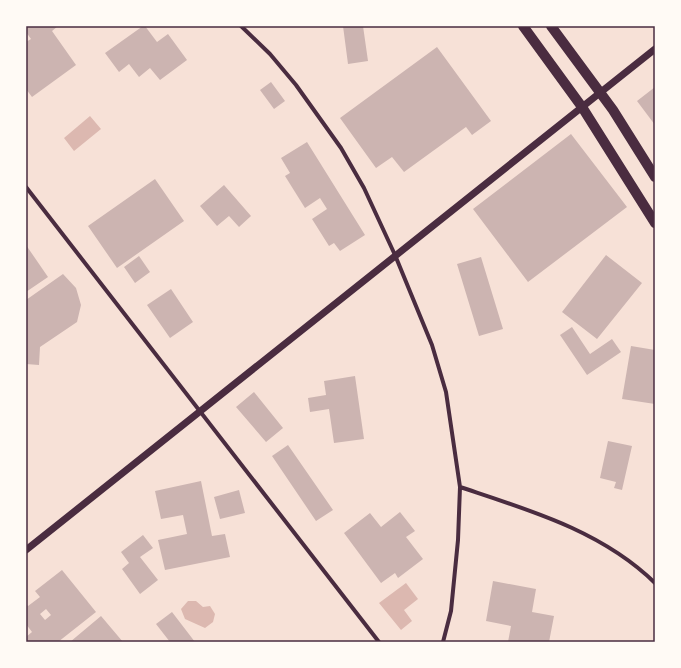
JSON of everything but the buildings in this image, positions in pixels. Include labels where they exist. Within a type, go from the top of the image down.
[{"type":"main road","points":[[523,26],[582,107],[655,223]]},
{"type":"main road","points":[[551,26],[600,93],[655,177]]},
{"type":"street","points":[[241,26],[270,54],[320,116],[342,148],[364,188],[396,255],[432,345],[444,386],[454,440],[460,487],[458,540],[452,603],[443,642]]},
{"type":"street","points":[[26,550],[199,410],[655,49]]},
{"type":"street","points":[[26,187],[379,642]]},
{"type":"street","points":[[460,487],[578,529],[615,551],[655,583]]},
{"type":"shaded area","points":[[90,116],[101,129],[74,151],[64,138]]},
{"type":"shaded area","points":[[406,583],[418,599],[404,610],[412,621],[401,630],[379,603]]},
{"type":"shaded area","points":[[188,601],[196,601],[203,607],[210,606],[215,614],[213,622],[205,628],[185,619],[181,609]]}]
